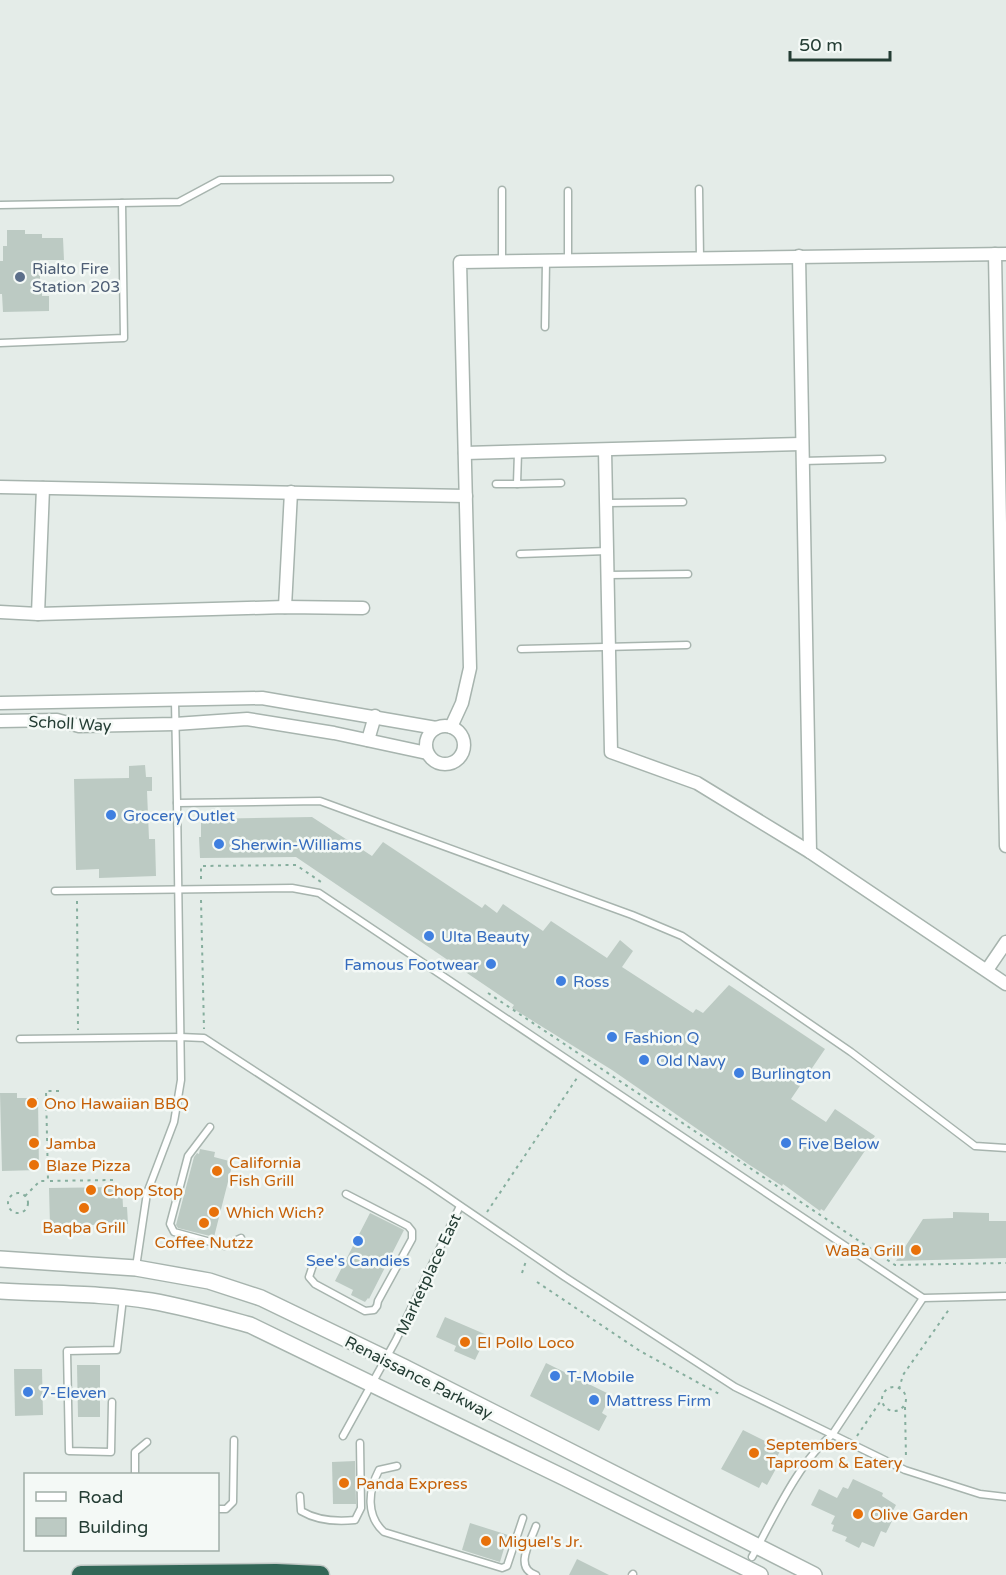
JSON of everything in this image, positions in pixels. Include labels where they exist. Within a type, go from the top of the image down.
[{"type":"highway","points":[[81,1575],[276,1573],[320,1575]]},
{"type":"street","points":[[452,727],[462,703],[470,668],[460,262],[1001,254],[1006,846]]},
{"type":"street","points":[[799,256],[810,852]]},
{"type":"street","points":[[465,453],[801,444]]},
{"type":"street","points":[[605,450],[611,752],[697,783],[810,852],[1006,984]]},
{"type":"street","points":[[0,487],[466,496]]},
{"type":"street","points":[[38,614],[44,488]]},
{"type":"street","points":[[285,607],[291,492]]},
{"type":"street","points":[[0,612],[38,614],[285,607],[363,608]]},
{"type":"street","name":"Scholl Way","points":[[0,703],[262,698],[436,728]]},
{"type":"street","points":[[368,740],[375,716]]},
{"type":"street","name":"Scholl Way","points":[[0,721],[57,720],[80,726],[175,724],[247,719],[368,740],[427,753]]},
{"type":"street","points":[[452,727],[460,732],[463,738],[464,745],[460,757],[455,761],[442,764],[436,762],[427,753],[428,736],[436,728],[452,727]]},
{"type":"street","points":[[987,970],[1006,942]]},
{"type":"street","name":"Renaissance Parkway","points":[[0,1259],[135,1268],[209,1281],[261,1298],[386,1359],[754,1551],[814,1575]]},
{"type":"street","name":"Renaissance Parkway","points":[[0,1291],[151,1301],[250,1326],[760,1575]]},
{"type":"lane","points":[[0,205],[179,202],[220,180],[390,179]]},
{"type":"lane","points":[[699,189],[700,258]]},
{"type":"lane","points":[[502,190],[502,261]]},
{"type":"lane","points":[[568,191],[568,260]]},
{"type":"lane","points":[[0,344],[124,338],[122,203]]},
{"type":"lane","points":[[545,327],[546,261]]},
{"type":"lane","points":[[517,483],[518,452]]},
{"type":"lane","points":[[801,461],[882,459]]},
{"type":"lane","points":[[496,484],[561,483]]},
{"type":"lane","points":[[607,503],[683,502]]},
{"type":"lane","points":[[520,554],[608,551]]},
{"type":"lane","points":[[608,575],[688,574]]},
{"type":"lane","points":[[521,649],[687,645]]},
{"type":"lane","points":[[135,1268],[147,1193],[174,1122],[181,1080],[175,701]]},
{"type":"lane","points":[[177,803],[320,801],[632,915],[682,936],[851,1052],[975,1146],[1006,1148]]},
{"type":"lane","points":[[56,891],[292,888],[319,893],[924,1298],[1006,1296]]},
{"type":"lane","points":[[20,1039],[204,1038],[735,1387],[905,1470],[980,1494],[1006,1497]]},
{"type":"lane","points":[[210,1127],[188,1156],[170,1224],[174,1232],[225,1246],[241,1238]]},
{"type":"lane","points":[[313,1265],[309,1277],[315,1284],[365,1311],[370,1311],[377,1306],[412,1239],[412,1231],[408,1226],[346,1194]]},
{"type":"lane","name":"Marketplace East","points":[[343,1436],[386,1359],[460,1206]]},
{"type":"lane","points":[[112,1402],[111,1452],[69,1451],[67,1351],[117,1350],[123,1298]]},
{"type":"lane","points":[[754,1551],[807,1461],[832,1435],[924,1298]]},
{"type":"lane","points":[[219,1509],[226,1509],[233,1502],[234,1440]]},
{"type":"lane","points":[[135,1473],[135,1452],[147,1442]]},
{"type":"lane","points":[[300,1496],[301,1511],[312,1518],[340,1522],[355,1520],[361,1508],[360,1443]]},
{"type":"lane","points":[[397,1466],[379,1470],[371,1484],[371,1516],[375,1524],[384,1532],[502,1568],[507,1566],[523,1518]]},
{"type":"lane","points":[[536,1526],[524,1560],[529,1573],[536,1575]]},
{"type":"path","points":[[201,879],[201,866],[296,864],[325,884]]},
{"type":"path","points":[[201,898],[204,1029]]},
{"type":"path","points":[[77,900],[78,1030]]},
{"type":"path","points":[[481,988],[895,1265],[1006,1263]]},
{"type":"path","points":[[487,1212],[577,1078]]},
{"type":"path","points":[[48,1181],[46,1091],[59,1091]]},
{"type":"path","points":[[25,1196],[40,1181],[113,1180]]},
{"type":"path","points":[[20,1193],[25,1196],[28,1202],[24,1211],[17,1213],[11,1210],[8,1205],[11,1196],[20,1193]]},
{"type":"path","points":[[537,1282],[640,1351],[721,1395]]},
{"type":"path","points":[[899,1389],[903,1375],[950,1305]]},
{"type":"path","points":[[857,1436],[888,1389],[899,1389],[906,1397],[904,1405],[906,1458]]},
{"type":"path","points":[[882,1399],[884,1407],[891,1411],[899,1410],[904,1405]]},
{"type":"building","name":"Rialto Fire Station 203","points":[[7,230],[25,230],[25,234],[42,234],[42,238],[63,238],[64,260],[40,260],[40,293],[42,296],[49,296],[49,311],[3,312],[2,294],[0,294],[0,261],[3,261],[3,246],[7,246]]},
{"type":"building","name":"Grocery Outlet","points":[[145,765],[146,777],[152,777],[152,791],[147,791],[149,839],[155,839],[156,876],[99,878],[99,869],[76,870],[74,779],[129,778],[129,766]]},
{"type":"building","points":[[312,817],[372,856],[383,842],[482,908],[485,904],[497,913],[503,904],[543,931],[551,921],[607,958],[620,940],[633,951],[622,967],[693,1013],[696,1009],[703,1013],[729,985],[825,1049],[791,1099],[826,1122],[835,1109],[875,1136],[824,1211],[821,1209],[820,1211],[612,1070],[512,1008],[514,1005],[296,857],[200,858],[201,819]]},
{"type":"building","points":[[0,1093],[17,1093],[17,1098],[38,1098],[39,1170],[2,1171]]},
{"type":"building","points":[[200,1149],[215,1152],[214,1157],[233,1162],[214,1237],[178,1228],[176,1225],[194,1157],[197,1153],[199,1154]]},
{"type":"building","points":[[122,1187],[123,1207],[127,1207],[128,1224],[50,1226],[49,1188]]},
{"type":"building","points":[[953,1212],[989,1213],[989,1221],[1006,1221],[1006,1258],[896,1261],[923,1219],[953,1218]]},
{"type":"building","points":[[370,1213],[404,1230],[369,1299],[365,1302],[351,1295],[353,1290],[335,1281]]},
{"type":"building","name":"El Pollo Loco","points":[[445,1317],[487,1335],[475,1360],[454,1351],[456,1346],[436,1337]]},
{"type":"building","points":[[546,1363],[611,1395],[602,1413],[607,1416],[599,1431],[530,1396]]},
{"type":"building","points":[[77,1365],[100,1365],[100,1417],[78,1417]]},
{"type":"building","name":"7-Eleven","points":[[14,1369],[42,1369],[43,1415],[15,1416]]},
{"type":"building","points":[[743,1430],[782,1447],[774,1463],[778,1465],[767,1485],[762,1482],[759,1488],[721,1469]]},
{"type":"building","name":"Panda Express","points":[[355,1461],[356,1504],[333,1504],[332,1462]]},
{"type":"building","name":"Olive Garden","points":[[853,1479],[883,1493],[882,1496],[896,1505],[888,1520],[892,1521],[886,1533],[881,1531],[874,1547],[862,1542],[859,1548],[845,1541],[847,1537],[832,1531],[834,1525],[831,1524],[835,1516],[811,1505],[819,1489],[837,1498],[843,1487],[848,1489]]},
{"type":"building","points":[[470,1523],[508,1535],[500,1562],[462,1550]]},
{"type":"building","points":[[577,1559],[609,1575],[569,1575]]},
{"type":"place","name":"Rialto Fire Station 203","points":[[20,277]]},
{"type":"place","name":"Grocery Outlet","points":[[111,815]]},
{"type":"place","name":"Sherwin-Williams","points":[[219,844]]},
{"type":"place","name":"Ulta Beauty","points":[[429,936]]},
{"type":"place","name":"Famous Footwear","points":[[491,964]]},
{"type":"place","name":"Ross","points":[[561,981]]},
{"type":"place","name":"Fashion Q","points":[[612,1037]]},
{"type":"place","name":"Old Navy","points":[[644,1060]]},
{"type":"place","name":"Burlington","points":[[739,1073]]},
{"type":"place","name":"Ono Hawaiian BBQ","points":[[32,1103]]},
{"type":"place","name":"Jamba","points":[[34,1143]]},
{"type":"place","name":"Five Below","points":[[786,1143]]},
{"type":"place","name":"Blaze Pizza","points":[[34,1165]]},
{"type":"place","name":"California Fish Grill","points":[[217,1171]]},
{"type":"place","name":"Chop Stop","points":[[91,1190]]},
{"type":"place","name":"Baqba Grill","points":[[84,1208]]},
{"type":"place","name":"Which Wich?","points":[[214,1212]]},
{"type":"place","name":"Coffee Nutzz","points":[[204,1223]]},
{"type":"place","name":"See's Candies","points":[[358,1241]]},
{"type":"place","name":"WaBa Grill","points":[[916,1250]]},
{"type":"place","name":"El Pollo Loco","points":[[465,1342]]},
{"type":"place","name":"T-Mobile","points":[[555,1376]]},
{"type":"place","name":"7-Eleven","points":[[28,1392]]},
{"type":"place","name":"Mattress Firm","points":[[594,1400]]},
{"type":"place","name":"Septembers Taproom & Eatery","points":[[754,1453]]},
{"type":"place","name":"Panda Express","points":[[344,1483]]},
{"type":"place","name":"Olive Garden","points":[[858,1514]]},
{"type":"place","name":"Miguel's Jr.","points":[[486,1541]]}]
